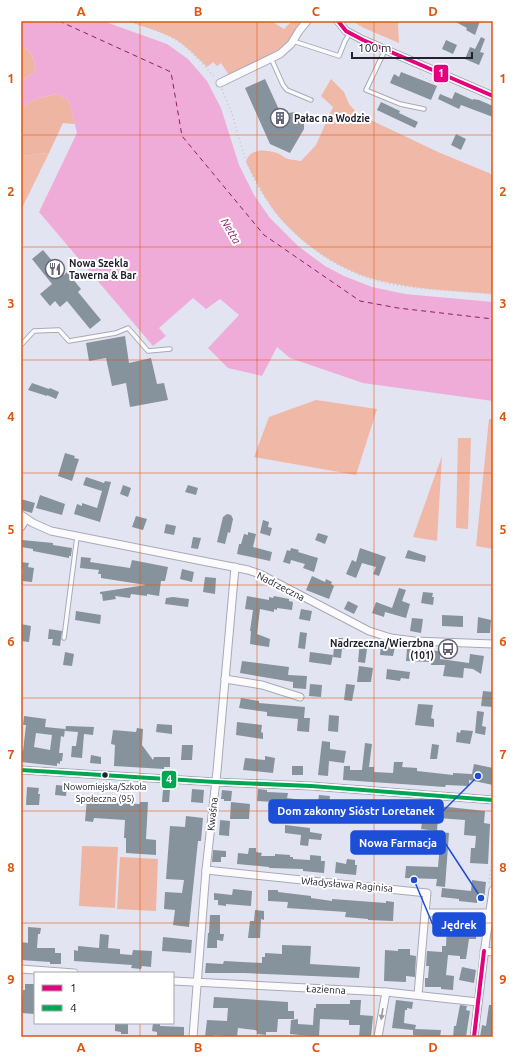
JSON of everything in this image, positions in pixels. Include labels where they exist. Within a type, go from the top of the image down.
[{"type":"street","points":[[220,83],[280,54],[293,41],[307,21]]},
{"type":"street","points":[[338,21],[350,33],[385,50],[493,96]]},
{"type":"street","points":[[21,527],[24,517]]},
{"type":"street","name":"Nadrzeczna","points":[[24,517],[33,524],[50,531],[235,567],[260,574],[369,631],[391,638],[414,641],[493,644]]},
{"type":"street","name":"Kwaśna","points":[[193,1037],[206,870],[235,567]]},
{"type":"street","points":[[225,679],[262,685],[300,697]]},
{"type":"street","points":[[21,770],[215,782],[311,786],[493,800]]},
{"type":"street","name":"Władysława Raginisa","points":[[206,870],[427,893],[425,913]]},
{"type":"street","points":[[474,1037],[493,890]]},
{"type":"street","points":[[418,995],[425,913],[490,913]]},
{"type":"street","points":[[484,951],[493,952]]},
{"type":"street","points":[[21,969],[61,972]]},
{"type":"street","name":"Łazienna","points":[[174,981],[386,992],[478,1002]]},
{"type":"street","points":[[378,1037],[386,992]]},
{"type":"lane","points":[[293,41],[339,56],[350,33]]},
{"type":"lane","points":[[385,50],[366,90],[400,104],[424,109]]},
{"type":"lane","points":[[271,58],[282,85],[287,90],[311,100]]},
{"type":"lane","points":[[21,345],[34,332],[59,330],[69,341],[116,333],[128,328],[148,351],[170,349]]},
{"type":"lane","points":[[64,638],[77,537]]},
{"type":"path","points":[[127,21],[160,32],[182,44],[198,58],[220,83],[234,120],[244,155],[262,192],[285,223],[315,250],[348,269],[376,280],[408,286],[493,294]]},
{"type":"shaded area","points":[[127,21],[271,21],[284,29],[292,21],[302,21],[284,48],[229,75],[221,63],[217,66],[213,62],[207,67],[190,50],[171,37]]},
{"type":"shaded area","points":[[352,21],[400,21],[398,24],[399,43],[364,28]]},
{"type":"shaded area","points":[[21,46],[28,50],[32,56],[35,67],[35,71],[25,79],[21,78]]},
{"type":"shaded area","points":[[331,79],[344,92],[349,104],[358,114],[493,176],[493,294],[428,289],[390,283],[357,273],[326,258],[312,248],[286,225],[275,212],[246,162],[248,157],[254,152],[263,150],[277,153],[288,159],[301,161],[316,145],[333,107],[321,96]]},
{"type":"shaded area","points":[[58,94],[69,101],[75,124],[63,123],[49,153],[21,156],[21,108],[38,98]]},
{"type":"shaded area","points":[[49,153],[21,210],[21,156]]},
{"type":"shaded area","points":[[316,400],[377,409],[356,475],[254,457],[269,417]]},
{"type":"shaded area","points":[[489,419],[493,419],[493,549],[476,546]]},
{"type":"shaded area","points":[[458,438],[471,438],[468,529],[456,528]]},
{"type":"shaded area","points":[[442,456],[437,541],[413,537]]},
{"type":"shaded area","points":[[82,846],[118,847],[115,908],[79,906]]},
{"type":"shaded area","points":[[120,857],[158,859],[156,911],[117,909]]},
{"type":"water","name":"Netta","points":[[21,21],[103,21],[167,44],[188,59],[207,81],[221,108],[239,165],[254,195],[270,218],[298,246],[325,266],[344,276],[372,287],[405,294],[493,302],[493,401],[363,383],[290,358],[277,347],[262,376],[228,368],[208,348],[239,315],[220,299],[206,309],[193,298],[159,328],[166,336],[153,346],[39,212],[77,133],[69,101],[58,94],[38,98],[21,108],[21,78],[25,79],[35,71],[32,56],[28,50],[21,46]]},
{"type":"building","points":[[454,21],[480,21],[475,35],[466,30],[467,28]]},
{"type":"building","points":[[481,37],[485,39],[480,52],[484,53],[479,65],[465,59],[470,47],[475,49]]},
{"type":"building","points":[[446,40],[457,45],[453,54],[442,49]]},
{"type":"building","points":[[401,72],[437,86],[431,100],[390,83],[394,74],[399,77]]},
{"type":"building","name":"Pałac na Wodzie","points":[[265,79],[281,114],[295,112],[301,115],[304,121],[304,129],[290,153],[270,144],[245,88]]},
{"type":"building","points":[[455,92],[473,100],[479,100],[493,106],[493,117],[461,105],[459,109],[438,99],[440,94],[452,99]]},
{"type":"building","points":[[381,102],[418,122],[415,128],[377,110]]},
{"type":"building","points":[[456,134],[466,139],[461,150],[451,145]]},
{"type":"building","points":[[43,250],[64,275],[67,272],[81,289],[78,292],[101,320],[90,329],[67,301],[60,307],[55,301],[50,306],[40,294],[52,284],[32,259]]},
{"type":"building","points":[[125,336],[129,363],[151,358],[157,384],[164,383],[168,400],[130,407],[126,383],[112,386],[106,358],[89,361],[86,343]]},
{"type":"building","points":[[32,383],[59,392],[56,399],[28,390]]},
{"type":"building","points":[[65,453],[79,459],[72,481],[58,476]]},
{"type":"building","points":[[86,477],[104,483],[105,481],[111,482],[100,522],[74,514],[77,504],[82,506],[82,503],[97,508],[102,491],[83,485]]},
{"type":"building","points":[[123,485],[131,488],[128,497],[120,494]]},
{"type":"building","points":[[188,485],[198,488],[196,495],[185,492]]},
{"type":"building","points":[[40,495],[65,504],[62,515],[36,508]]},
{"type":"building","points":[[21,499],[35,503],[32,513],[21,510]]},
{"type":"building","points":[[227,514],[231,515],[233,519],[230,533],[228,532],[225,544],[217,542],[223,517]]},
{"type":"building","points":[[136,516],[147,519],[143,530],[132,527]]},
{"type":"building","points":[[263,520],[269,522],[268,527],[272,528],[270,536],[260,533]]},
{"type":"building","points":[[166,524],[176,526],[174,535],[164,533]]},
{"type":"building","points":[[248,532],[256,534],[253,547],[272,552],[270,561],[237,554],[239,544],[241,544],[244,534],[248,535]]},
{"type":"building","points":[[318,533],[328,536],[325,544],[315,540]]},
{"type":"building","points":[[193,537],[201,538],[198,549],[191,548]]},
{"type":"building","points":[[22,540],[53,543],[53,545],[72,548],[71,556],[69,556],[69,558],[33,551],[33,549],[21,547]]},
{"type":"building","points":[[291,548],[299,550],[298,552],[318,558],[314,572],[303,568],[305,564],[291,560],[290,564],[283,562],[287,550],[290,551]]},
{"type":"building","points":[[360,548],[386,557],[379,576],[373,574],[376,567],[362,563],[356,578],[346,574],[352,560],[356,562]]},
{"type":"building","points":[[408,550],[426,556],[425,562],[405,558]]},
{"type":"building","points":[[81,557],[91,558],[90,562],[130,568],[132,560],[168,567],[165,581],[161,581],[159,596],[131,594],[130,598],[115,596],[116,599],[103,601],[102,594],[100,594],[100,592],[146,585],[101,578],[101,574],[98,574],[99,570],[80,568]]},
{"type":"building","points":[[21,562],[29,563],[28,567],[34,568],[32,582],[22,581],[23,569],[21,569]]},
{"type":"building","points":[[182,569],[194,572],[192,582],[180,579]]},
{"type":"building","points":[[312,576],[325,582],[326,579],[332,582],[331,584],[334,586],[329,599],[306,590]]},
{"type":"building","points":[[205,577],[216,578],[215,594],[203,592]]},
{"type":"building","points":[[399,588],[406,590],[402,601],[410,604],[406,618],[385,612],[384,617],[372,613],[376,602],[392,608]]},
{"type":"building","points":[[423,592],[433,593],[433,605],[421,603]]},
{"type":"building","points":[[247,596],[269,600],[269,597],[273,598],[274,596],[289,599],[289,601],[293,602],[292,610],[277,608],[277,610],[274,609],[274,612],[260,609],[257,634],[270,639],[269,647],[250,644],[253,610],[245,609]]},
{"type":"building","points":[[173,597],[189,599],[188,607],[165,604],[166,598]]},
{"type":"building","points":[[348,601],[358,606],[354,614],[344,609]]},
{"type":"building","points":[[301,609],[312,611],[310,621],[299,619]]},
{"type":"building","points":[[76,611],[101,615],[100,624],[75,620]]},
{"type":"building","points":[[442,615],[463,616],[463,627],[442,626]]},
{"type":"building","points":[[478,617],[491,620],[490,633],[477,633]]},
{"type":"building","points":[[412,618],[423,619],[421,633],[410,631]]},
{"type":"building","points":[[21,624],[31,626],[29,642],[21,641]]},
{"type":"building","points":[[49,629],[62,631],[60,646],[52,645],[53,639],[48,639]]},
{"type":"building","points":[[300,632],[307,633],[305,649],[298,648]]},
{"type":"building","points":[[335,638],[343,638],[342,641],[346,642],[346,649],[342,649],[341,658],[333,657]]},
{"type":"building","points":[[360,641],[368,642],[365,663],[358,662]]},
{"type":"building","points":[[381,645],[395,647],[393,656],[380,655]]},
{"type":"building","points":[[407,649],[440,651],[440,659],[469,663],[470,654],[484,656],[481,674],[473,669],[464,668],[463,678],[443,676],[445,665],[431,665],[431,662],[406,661]]},
{"type":"building","points":[[65,652],[74,654],[72,666],[63,665]]},
{"type":"building","points":[[310,652],[333,655],[331,665],[309,662]]},
{"type":"building","points":[[242,661],[289,667],[288,675],[307,676],[306,689],[293,688],[293,682],[240,673]]},
{"type":"building","points":[[359,666],[373,668],[371,682],[357,682]]},
{"type":"building","points":[[387,669],[410,672],[409,679],[401,678],[400,681],[386,679]]},
{"type":"building","points":[[310,684],[322,685],[321,697],[309,696]]},
{"type":"building","points":[[346,684],[355,685],[352,701],[344,700]]},
{"type":"building","points":[[483,691],[493,692],[493,707],[481,706]]},
{"type":"building","points":[[241,698],[259,701],[259,703],[305,707],[304,718],[310,718],[309,732],[297,731],[298,719],[267,716],[267,712],[239,708]]},
{"type":"building","points":[[418,704],[433,705],[431,718],[434,719],[434,727],[415,725]]},
{"type":"building","points":[[477,711],[484,712],[482,726],[486,727],[485,735],[475,733]]},
{"type":"building","points":[[329,715],[339,716],[338,732],[328,731]]},
{"type":"building","points":[[24,716],[46,719],[45,727],[65,729],[64,737],[61,736],[59,753],[63,753],[60,764],[57,763],[57,766],[21,762],[21,751],[23,751],[26,725],[23,725]],"holes":[[[36,733],[52,735],[50,750],[34,747]]]},
{"type":"building","points":[[237,722],[262,725],[261,732],[263,733],[263,739],[236,735]]},
{"type":"building","points":[[157,724],[172,725],[172,734],[156,732]]},
{"type":"building","points":[[66,726],[94,727],[93,735],[84,734],[82,758],[71,757],[72,746],[76,746],[78,732],[65,731]]},
{"type":"building","points":[[137,728],[143,729],[142,745],[153,760],[154,757],[170,757],[170,767],[164,767],[164,769],[114,766],[115,745],[111,744],[113,730],[136,732]]},
{"type":"building","points":[[461,730],[473,731],[470,744],[456,742],[457,732],[460,733]]},
{"type":"building","points":[[322,741],[330,742],[330,749],[346,751],[344,763],[329,761],[328,776],[318,775]]},
{"type":"building","points":[[365,743],[372,744],[369,767],[374,767],[374,772],[393,773],[394,762],[403,762],[402,767],[417,768],[417,771],[453,775],[453,773],[472,774],[474,764],[493,768],[493,785],[469,780],[469,786],[446,785],[445,787],[343,780],[344,766],[350,766],[350,770],[362,770]]},
{"type":"building","points":[[432,744],[439,745],[437,759],[430,759]]},
{"type":"building","points":[[182,745],[193,745],[192,760],[181,760]]},
{"type":"building","points":[[91,755],[101,757],[101,764],[90,763]]},
{"type":"building","points":[[265,756],[275,758],[273,773],[243,770],[245,758],[265,760]]},
{"type":"building","points":[[292,766],[303,766],[303,775],[292,775]]},
{"type":"building","points":[[56,785],[67,786],[66,796],[55,795]]},
{"type":"building","points":[[27,787],[39,788],[39,805],[26,805]]},
{"type":"building","points":[[192,789],[204,790],[203,803],[191,802]]},
{"type":"building","points":[[258,789],[267,790],[267,792],[288,793],[287,798],[318,802],[319,795],[330,796],[329,806],[345,808],[345,810],[364,811],[363,823],[321,817],[317,816],[317,811],[278,806],[278,804],[274,804],[274,802],[257,801]]},
{"type":"building","points":[[163,790],[170,790],[169,802],[162,802]]},
{"type":"building","points":[[222,790],[232,791],[231,801],[224,801],[224,799],[221,799]]},
{"type":"building","points":[[87,799],[99,800],[99,802],[140,804],[140,802],[148,802],[146,839],[156,840],[156,855],[126,853],[126,838],[124,838],[125,820],[94,818],[93,822],[85,821]]},
{"type":"building","points":[[404,801],[420,802],[419,806],[439,806],[485,811],[484,823],[490,824],[488,864],[470,863],[471,848],[475,848],[476,836],[464,835],[465,820],[438,818],[437,831],[421,829],[423,816],[394,813],[393,818],[378,817],[379,802],[404,804]]},
{"type":"building","points":[[231,802],[250,804],[249,819],[230,819]]},
{"type":"building","points":[[186,816],[203,818],[201,841],[198,841],[189,927],[173,925],[175,910],[164,909],[165,892],[182,893],[184,880],[166,879],[170,826],[185,827]]},
{"type":"building","points":[[220,820],[230,821],[229,836],[219,835]]},
{"type":"building","points":[[285,825],[310,828],[310,832],[322,834],[321,840],[309,839],[308,846],[300,845],[301,835],[285,833]]},
{"type":"building","points":[[441,832],[449,833],[445,887],[436,886],[437,879],[405,878],[406,866],[438,867]]},
{"type":"building","points":[[249,848],[256,848],[256,852],[262,853],[261,856],[275,856],[275,854],[290,855],[293,859],[310,860],[310,855],[321,856],[321,861],[325,861],[324,873],[303,871],[303,869],[269,868],[237,864],[238,853],[248,854]]},
{"type":"building","points":[[213,850],[226,851],[226,857],[221,857],[221,862],[212,862]]},
{"type":"building","points":[[347,859],[355,860],[355,865],[357,865],[356,875],[335,873],[336,862],[346,864]]},
{"type":"building","points":[[472,880],[486,882],[484,901],[477,900],[477,903],[441,897],[442,888],[471,891]]},
{"type":"building","points":[[233,889],[252,891],[251,906],[226,904],[226,906],[218,905],[218,900],[214,900],[214,893],[232,895]]},
{"type":"building","points":[[268,890],[278,890],[278,892],[311,896],[311,898],[332,901],[332,899],[386,903],[386,901],[394,902],[393,921],[345,917],[346,912],[287,908],[288,902],[268,901]]},
{"type":"building","points":[[255,910],[264,911],[264,920],[261,919],[260,938],[248,938],[250,921],[254,921]]},
{"type":"building","points":[[210,915],[220,915],[220,934],[224,934],[223,941],[217,940],[217,948],[207,948]]},
{"type":"building","points":[[447,924],[459,924],[458,927],[477,928],[476,939],[469,939],[466,959],[460,959],[460,956],[448,955],[446,975],[454,976],[453,990],[441,989],[441,987],[425,987],[425,978],[428,978],[429,966],[426,966],[427,951],[442,952],[442,946],[446,946]]},
{"type":"building","points":[[28,927],[41,928],[40,934],[38,934],[37,948],[55,948],[55,953],[61,953],[61,964],[21,960],[21,942],[28,943]]},
{"type":"building","points":[[100,934],[109,935],[108,948],[120,949],[120,954],[132,955],[133,950],[152,951],[151,967],[142,966],[141,969],[131,968],[132,965],[74,961],[74,950],[78,951],[78,946],[99,948]]},
{"type":"building","points":[[163,937],[192,940],[191,953],[162,951]]},
{"type":"building","points":[[282,945],[311,946],[310,964],[360,967],[359,978],[245,973],[205,973],[206,963],[223,964],[224,961],[262,963],[262,957],[265,957],[265,953],[282,954]]},
{"type":"building","points":[[398,949],[410,949],[410,955],[416,956],[415,977],[406,976],[406,982],[384,981],[385,950],[398,951]]},
{"type":"building","points":[[462,967],[476,970],[474,983],[459,980]]},
{"type":"building","points":[[25,984],[34,984],[34,1014],[21,1013],[23,990],[25,990]]},
{"type":"building","points":[[214,997],[288,1002],[288,1011],[294,1011],[294,1019],[278,1019],[277,1032],[266,1032],[266,1035],[257,1034],[257,1031],[255,1030],[238,1028],[237,1037],[214,1035],[213,1037],[205,1037],[207,1020],[227,1021],[228,1008],[213,1008]]},
{"type":"building","points":[[350,1000],[361,1000],[360,1015],[373,1016],[371,1037],[359,1037],[360,1025],[349,1025],[349,1020],[320,1019],[319,1037],[290,1034],[291,1020],[298,1019],[298,1024],[313,1025],[314,1008],[316,1008],[316,1004],[350,1004]]},
{"type":"building","points":[[396,1000],[413,1002],[412,1009],[407,1008],[407,1010],[405,1010],[404,1023],[416,1025],[415,1029],[441,1030],[440,1037],[420,1037],[413,1035],[413,1030],[392,1028]]},
{"type":"building","points":[[460,1005],[467,1006],[466,1010],[470,1011],[466,1037],[453,1037],[454,1026],[456,1026]]},
{"type":"building","points":[[489,1005],[493,1005],[493,1037],[480,1037],[482,1025],[486,1026]]},
{"type":"building","points":[[115,1024],[128,1024],[128,1034],[121,1034],[121,1032],[115,1031]]},
{"type":"building","points":[[153,1024],[160,1024],[160,1026],[184,1027],[184,1037],[157,1037],[157,1032],[152,1031]]},
{"type":"ferry route","points":[[59,21],[171,72],[182,136],[264,235],[360,301],[398,308],[493,319]]},
{"type":"transit line","name":"1","points":[[338,21],[346,31],[363,40],[493,96]]},
{"type":"transit line","name":"4","points":[[21,770],[215,782],[311,786],[493,800]]},
{"type":"transit line","name":"1","points":[[474,1037],[484,951]]},
{"type":"place","name":"Pałac na Wodzie","points":[[280,118]]},
{"type":"place","name":"Nowa Szekla Tawerna & Bar","points":[[55,269]]},
{"type":"place","name":"Nadrzeczna/Wierzbna (101)","points":[[448,649]]},
{"type":"place","name":"Nowomiejska/Szkoła Społeczna (95)","points":[[105,775]]},
{"type":"place","name":"Dom zakonny Sióstr Loretanek","points":[[478,776]]},
{"type":"place","name":"Jędrek","points":[[414,880]]},
{"type":"place","name":"Nowa Farmacja","points":[[481,898]]}]
